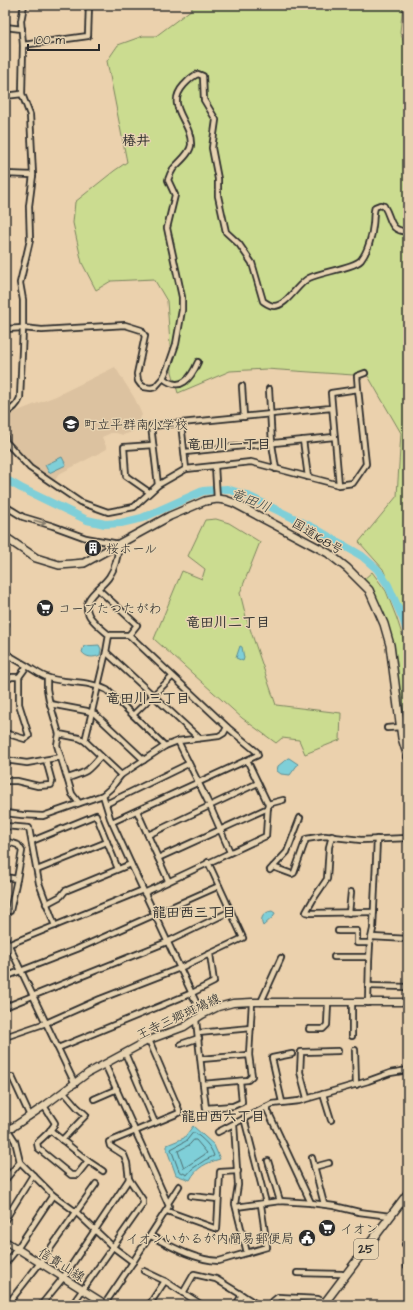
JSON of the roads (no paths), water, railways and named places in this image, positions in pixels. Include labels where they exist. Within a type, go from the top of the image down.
[{"type":"highway","name":"国道168号","points":[[5,537],[36,558],[59,565],[84,562],[170,516],[217,496],[234,503],[328,553],[347,568],[369,590],[384,624],[390,645],[402,738],[408,756]]},
{"type":"highway","name":"25","points":[[324,1304],[408,1193]]},
{"type":"main road","name":"王寺三郷斑鳩線","points":[[6,1127],[13,1127],[88,1074],[125,1053],[149,1040],[184,1027],[202,1015],[218,1007],[233,1003],[252,1002],[408,1002]]},
{"type":"main road","name":"信貴山線","points":[[5,1241],[105,1305]]},
{"type":"street","points":[[5,413],[18,404],[20,398],[23,300],[20,283],[30,240],[29,206],[33,175],[30,115],[22,94],[23,45],[21,21],[24,5]]},
{"type":"street","points":[[23,45],[88,36],[89,5]]},
{"type":"street","points":[[5,27],[22,30]]},
{"type":"street","points":[[5,329],[23,328],[42,330],[125,325],[141,330],[145,336],[136,374],[138,381],[144,387],[151,388],[155,387],[164,378],[176,344],[182,310],[182,297],[167,228],[175,195],[168,180],[172,170],[186,155],[191,146],[189,131],[176,103],[177,96],[182,87],[192,76],[198,74],[203,76],[204,100],[216,120],[212,148],[218,179],[218,196],[226,232],[239,244],[252,263],[263,301],[272,306],[281,305],[308,278],[349,266],[360,261],[371,238],[373,212],[375,207],[380,205],[384,206],[392,226],[399,232],[408,232]]},
{"type":"street","points":[[5,96],[22,94]]},
{"type":"street","points":[[5,174],[33,175]]},
{"type":"street","points":[[164,378],[168,382],[179,385],[189,378],[198,362]]},
{"type":"street","points":[[5,436],[6,442],[30,468],[80,502],[108,512],[134,507],[158,485],[186,468],[250,462],[339,485],[353,483],[366,464],[357,376],[365,373]]},
{"type":"street","points":[[242,386],[244,417]]},
{"type":"street","points":[[269,389],[272,444],[276,469]]},
{"type":"street","points":[[339,485],[331,408],[331,393],[358,389]]},
{"type":"street","points":[[158,485],[152,426],[331,408]]},
{"type":"street","points":[[182,423],[186,468]]},
{"type":"street","points":[[185,452],[272,444],[334,436]]},
{"type":"street","points":[[303,440],[308,477]]},
{"type":"street","points":[[149,492],[126,476],[124,447],[153,445]]},
{"type":"street","points":[[215,466],[217,496]]},
{"type":"street","points":[[5,506],[23,517],[86,538],[119,544],[118,558],[114,569],[109,577],[91,595],[88,601],[87,608],[89,616],[109,635],[129,635],[172,677],[257,752],[258,755],[112,822]]},
{"type":"street","points":[[98,589],[137,625],[129,635]]},
{"type":"street","points":[[85,741],[99,686],[109,635]]},
{"type":"street","points":[[106,652],[199,738]]},
{"type":"street","points":[[5,653],[47,678],[76,681],[99,686],[106,690],[165,746]]},
{"type":"street","points":[[5,733],[26,738],[29,736],[19,704],[19,677],[27,666]]},
{"type":"street","points":[[5,680],[12,677],[19,677]]},
{"type":"street","points":[[133,715],[172,677]]},
{"type":"street","points":[[47,678],[47,689],[50,704],[60,734],[58,745],[61,757],[72,794],[79,803]]},
{"type":"street","points":[[50,704],[92,713],[144,760]]},
{"type":"street","points":[[5,813],[22,816],[43,816],[103,794],[111,788],[121,775],[165,746],[178,741],[219,736],[224,733],[227,727]]},
{"type":"street","points":[[387,728],[401,727]]},
{"type":"street","points":[[60,734],[79,738],[85,741],[100,757],[121,775]]},
{"type":"street","points":[[178,741],[210,806],[230,852]]},
{"type":"street","points":[[5,760],[27,763],[61,757]]},
{"type":"street","points":[[68,778],[85,773],[100,757]]},
{"type":"street","points":[[5,781],[17,781],[38,786],[51,785],[52,782],[46,760]]},
{"type":"street","points":[[7,946],[144,891],[266,836],[268,806],[247,760]]},
{"type":"street","points":[[106,804],[188,764]]},
{"type":"street","points":[[148,835],[258,783]]},
{"type":"street","points":[[103,794],[112,822],[202,1015]]},
{"type":"street","points":[[158,858],[283,800]]},
{"type":"street","points":[[137,811],[168,880]]},
{"type":"street","points":[[32,841],[96,815],[118,870]]},
{"type":"street","points":[[300,818],[287,852],[272,868],[292,874],[294,873],[306,839],[332,836],[356,840],[408,838]]},
{"type":"street","points":[[5,826],[29,828],[37,870],[46,904],[55,926]]},
{"type":"street","points":[[332,836],[328,847],[327,879],[306,912],[311,914],[374,912]]},
{"type":"street","points":[[368,1003],[369,957],[374,912],[377,840]]},
{"type":"street","points":[[5,841],[18,845],[22,851],[10,909],[5,906]]},
{"type":"street","points":[[37,870],[107,842]]},
{"type":"street","points":[[5,1037],[46,1023],[100,999],[180,968],[243,938],[208,862]]},
{"type":"street","points":[[46,904],[61,896],[65,891],[131,864]]},
{"type":"street","points":[[5,876],[17,879]]},
{"type":"street","points":[[5,977],[77,949],[219,886]]},
{"type":"street","points":[[349,913],[351,892]]},
{"type":"street","points":[[5,1007],[167,942],[231,911]]},
{"type":"street","points":[[338,931],[357,931],[357,943],[370,943]]},
{"type":"street","points":[[372,936],[408,939]]},
{"type":"street","points":[[5,937],[7,946],[21,971],[75,1084]]},
{"type":"street","points":[[58,1048],[192,993],[214,982],[210,954]]},
{"type":"street","points":[[334,957],[369,957]]},
{"type":"street","points":[[261,1002],[281,958]]},
{"type":"street","points":[[368,986],[408,987]]},
{"type":"street","points":[[203,1084],[248,1080],[252,1076],[249,1054],[252,1002]]},
{"type":"street","points":[[309,1029],[323,1029],[327,1025],[328,1003]]},
{"type":"street","points":[[352,1003],[352,1036]]},
{"type":"street","points":[[196,1020],[206,1108],[233,1106],[242,1102],[240,1081]]},
{"type":"street","points":[[181,1044],[198,1036],[251,1028]]},
{"type":"street","points":[[72,1305],[143,1204],[143,1200],[129,1179],[127,1163],[124,1156],[110,1146],[109,1142],[178,1114],[179,1110],[149,1040]]},
{"type":"street","points":[[355,1050],[356,1085]]},
{"type":"street","points":[[308,1098],[300,1072],[301,1052],[338,1051]]},
{"type":"street","points":[[125,1053],[155,1123]]},
{"type":"street","points":[[201,1059],[249,1054]]},
{"type":"street","points":[[282,1102],[272,1058],[292,1054]]},
{"type":"street","points":[[105,1305],[169,1206],[106,1064]]},
{"type":"street","points":[[218,1132],[266,1107],[282,1102],[299,1101],[356,1085],[390,1073],[408,1070]]},
{"type":"street","points":[[5,1078],[12,1077],[30,1116]]},
{"type":"street","points":[[94,1099],[117,1089]]},
{"type":"street","points":[[62,1140],[86,1115],[64,1092]]},
{"type":"street","points":[[323,1094],[331,1120]]},
{"type":"street","points":[[44,1106],[55,1123],[54,1128],[37,1143],[38,1148],[71,1175],[78,1175],[88,1161]]},
{"type":"street","points":[[266,1107],[311,1203]]},
{"type":"street","points":[[244,1118],[266,1203]]},
{"type":"street","points":[[234,1124],[238,1171],[236,1207],[247,1252]]},
{"type":"street","points":[[6,1127],[15,1141],[20,1162],[53,1195],[76,1212],[113,1247],[133,1262]]},
{"type":"street","points":[[50,1130],[88,1161],[103,1171]]},
{"type":"street","points":[[312,1158],[324,1204]]},
{"type":"street","points":[[268,1161],[280,1201]]},
{"type":"street","points":[[5,1180],[20,1162]]},
{"type":"street","points":[[314,1167],[329,1163]]},
{"type":"street","points":[[167,1211],[217,1229],[220,1172],[238,1171]]},
{"type":"street","points":[[5,1220],[33,1175]]},
{"type":"street","points":[[41,1305],[63,1278],[129,1179]]},
{"type":"street","points":[[7,1305],[40,1263],[96,1184]]},
{"type":"street","points":[[168,1203],[179,1186]]},
{"type":"street","points":[[5,1264],[17,1249],[53,1195]]},
{"type":"street","points":[[191,1196],[218,1199]]},
{"type":"street","points":[[236,1207],[261,1205],[280,1201],[324,1204],[359,1212],[390,1216]]},
{"type":"street","points":[[150,1236],[184,1253],[219,1261],[267,1247],[261,1205]]},
{"type":"street","points":[[233,1240],[244,1239]]},
{"type":"street","points":[[144,1271],[164,1281],[202,1305]]},
{"type":"street","points":[[297,1273],[346,1275]]},
{"type":"street","points":[[183,1293],[194,1274],[216,1279],[258,1305]]},
{"type":"street","points":[[149,1305],[164,1281]]},
{"type":"street","points":[[236,1305],[242,1295]]},
{"type":"street","points":[[273,1305],[273,1301],[278,1297],[318,1299],[324,1304]]},
{"type":"street","points":[[296,1298],[296,1305]]},
{"type":"water","points":[[62,457],[66,465],[49,473],[45,465]]},
{"type":"water","points":[[99,645],[101,649],[100,655],[98,656],[88,656],[82,652],[84,646]]},
{"type":"water","points":[[240,646],[242,647],[244,658],[243,661],[236,658]]},
{"type":"water","points":[[288,758],[298,764],[290,775],[281,774],[277,771],[278,766]]},
{"type":"water","points":[[272,911],[275,913],[274,916],[263,926],[263,916]]},
{"type":"water","points":[[193,1126],[214,1145],[220,1159],[202,1166],[190,1180],[176,1175],[167,1150],[167,1145],[184,1138]]},
{"type":"waterway","name":"竜田川","points":[[5,479],[87,520],[105,524],[121,523],[142,518],[203,491],[227,489],[246,495],[314,528],[362,556],[377,569],[388,585],[408,634]]},
{"type":"place","name":"町立平群南小学校","points":[[71,424]]},
{"type":"place","name":"桜ホール","points":[[93,548]]},
{"type":"place","name":"コープたつたがわ","points":[[45,608]]},
{"type":"place","name":"イオン","points":[[327,1228]]},
{"type":"place","name":"イオンいかるが内簡易郵便局","points":[[307,1238]]},
{"type":"district","name":"椿井","points":[[136,140]]},
{"type":"district","name":"竜田川一丁目","points":[[229,444]]},
{"type":"district","name":"竜田川二丁目","points":[[228,622]]},
{"type":"district","name":"竜田川三丁目","points":[[148,698]]},
{"type":"district","name":"龍田西三丁目","points":[[194,912]]},
{"type":"district","name":"龍田西六丁目","points":[[223,1116]]}]
